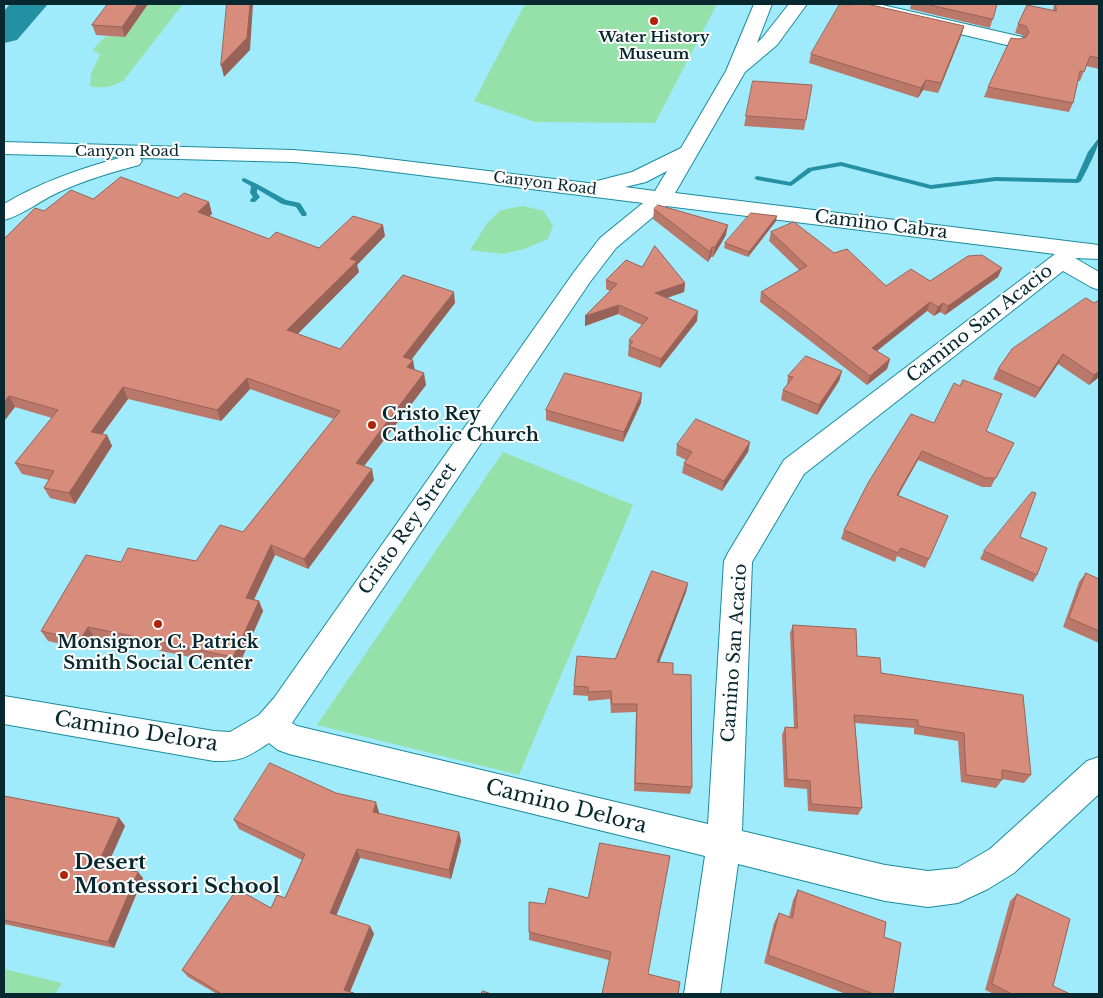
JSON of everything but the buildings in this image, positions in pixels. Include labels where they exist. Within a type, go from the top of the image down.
[{"type":"street","points":[[662,198],[736,71],[763,4]]},
{"type":"street","points":[[736,71],[770,41],[798,4]]},
{"type":"street","points":[[856,4],[1015,41]]},
{"type":"street","points":[[4,148],[71,150]]},
{"type":"street","name":"Canyon Road","points":[[4,206],[71,150],[293,156],[355,161],[662,198]]},
{"type":"street","points":[[594,189],[639,176],[689,152]]},
{"type":"street","name":"Canyon Road","points":[[4,213],[60,182],[91,171],[149,157],[210,153]]},
{"type":"street","name":"Camino Cabra","points":[[662,198],[1067,254],[1099,252]]},
{"type":"street","name":"Cristo Rey Street","points":[[270,725],[285,708],[582,277],[608,243],[662,198]]},
{"type":"street","points":[[1067,254],[1099,282]]},
{"type":"street","name":"Camino San Acacio","points":[[702,994],[724,845],[738,561],[794,467],[1067,254]]},
{"type":"street","name":"Camino Delora","points":[[4,710],[214,746],[234,747],[270,725],[289,739],[885,883],[928,889],[958,885],[976,877],[1002,861],[1099,772]]},
{"type":"green space","points":[[148,4],[183,4],[124,80],[108,87],[90,86],[91,74],[100,54],[92,50],[106,36],[125,37]]},
{"type":"green space","points":[[525,4],[717,4],[655,123],[535,122],[474,101]]},
{"type":"green space","points":[[523,206],[544,211],[553,226],[548,239],[524,249],[503,254],[470,250],[488,222],[501,210]]},
{"type":"green space","points":[[503,452],[633,505],[519,775],[317,725]]},
{"type":"green space","points":[[4,969],[62,983],[55,994],[4,994]]},
{"type":"waterway","points":[[4,32],[30,4]]},
{"type":"waterway","points":[[757,178],[791,184],[810,169],[841,164],[931,187],[996,179],[1078,181],[1091,152],[1099,141]]},
{"type":"waterway","points":[[244,180],[255,185]]},
{"type":"waterway","points":[[253,200],[257,197],[253,193],[255,185]]},
{"type":"waterway","points":[[255,185],[284,202],[298,205],[304,214]]},
{"type":"place","name":"Water History Museum","points":[[654,21]]},
{"type":"place","name":"Cristo Rey Catholic Church","points":[[372,425]]},
{"type":"place","name":"Monsignor C. Patrick Smith Social Center","points":[[158,624]]},
{"type":"place","name":"Desert Montessori School","points":[[64,875]]}]
